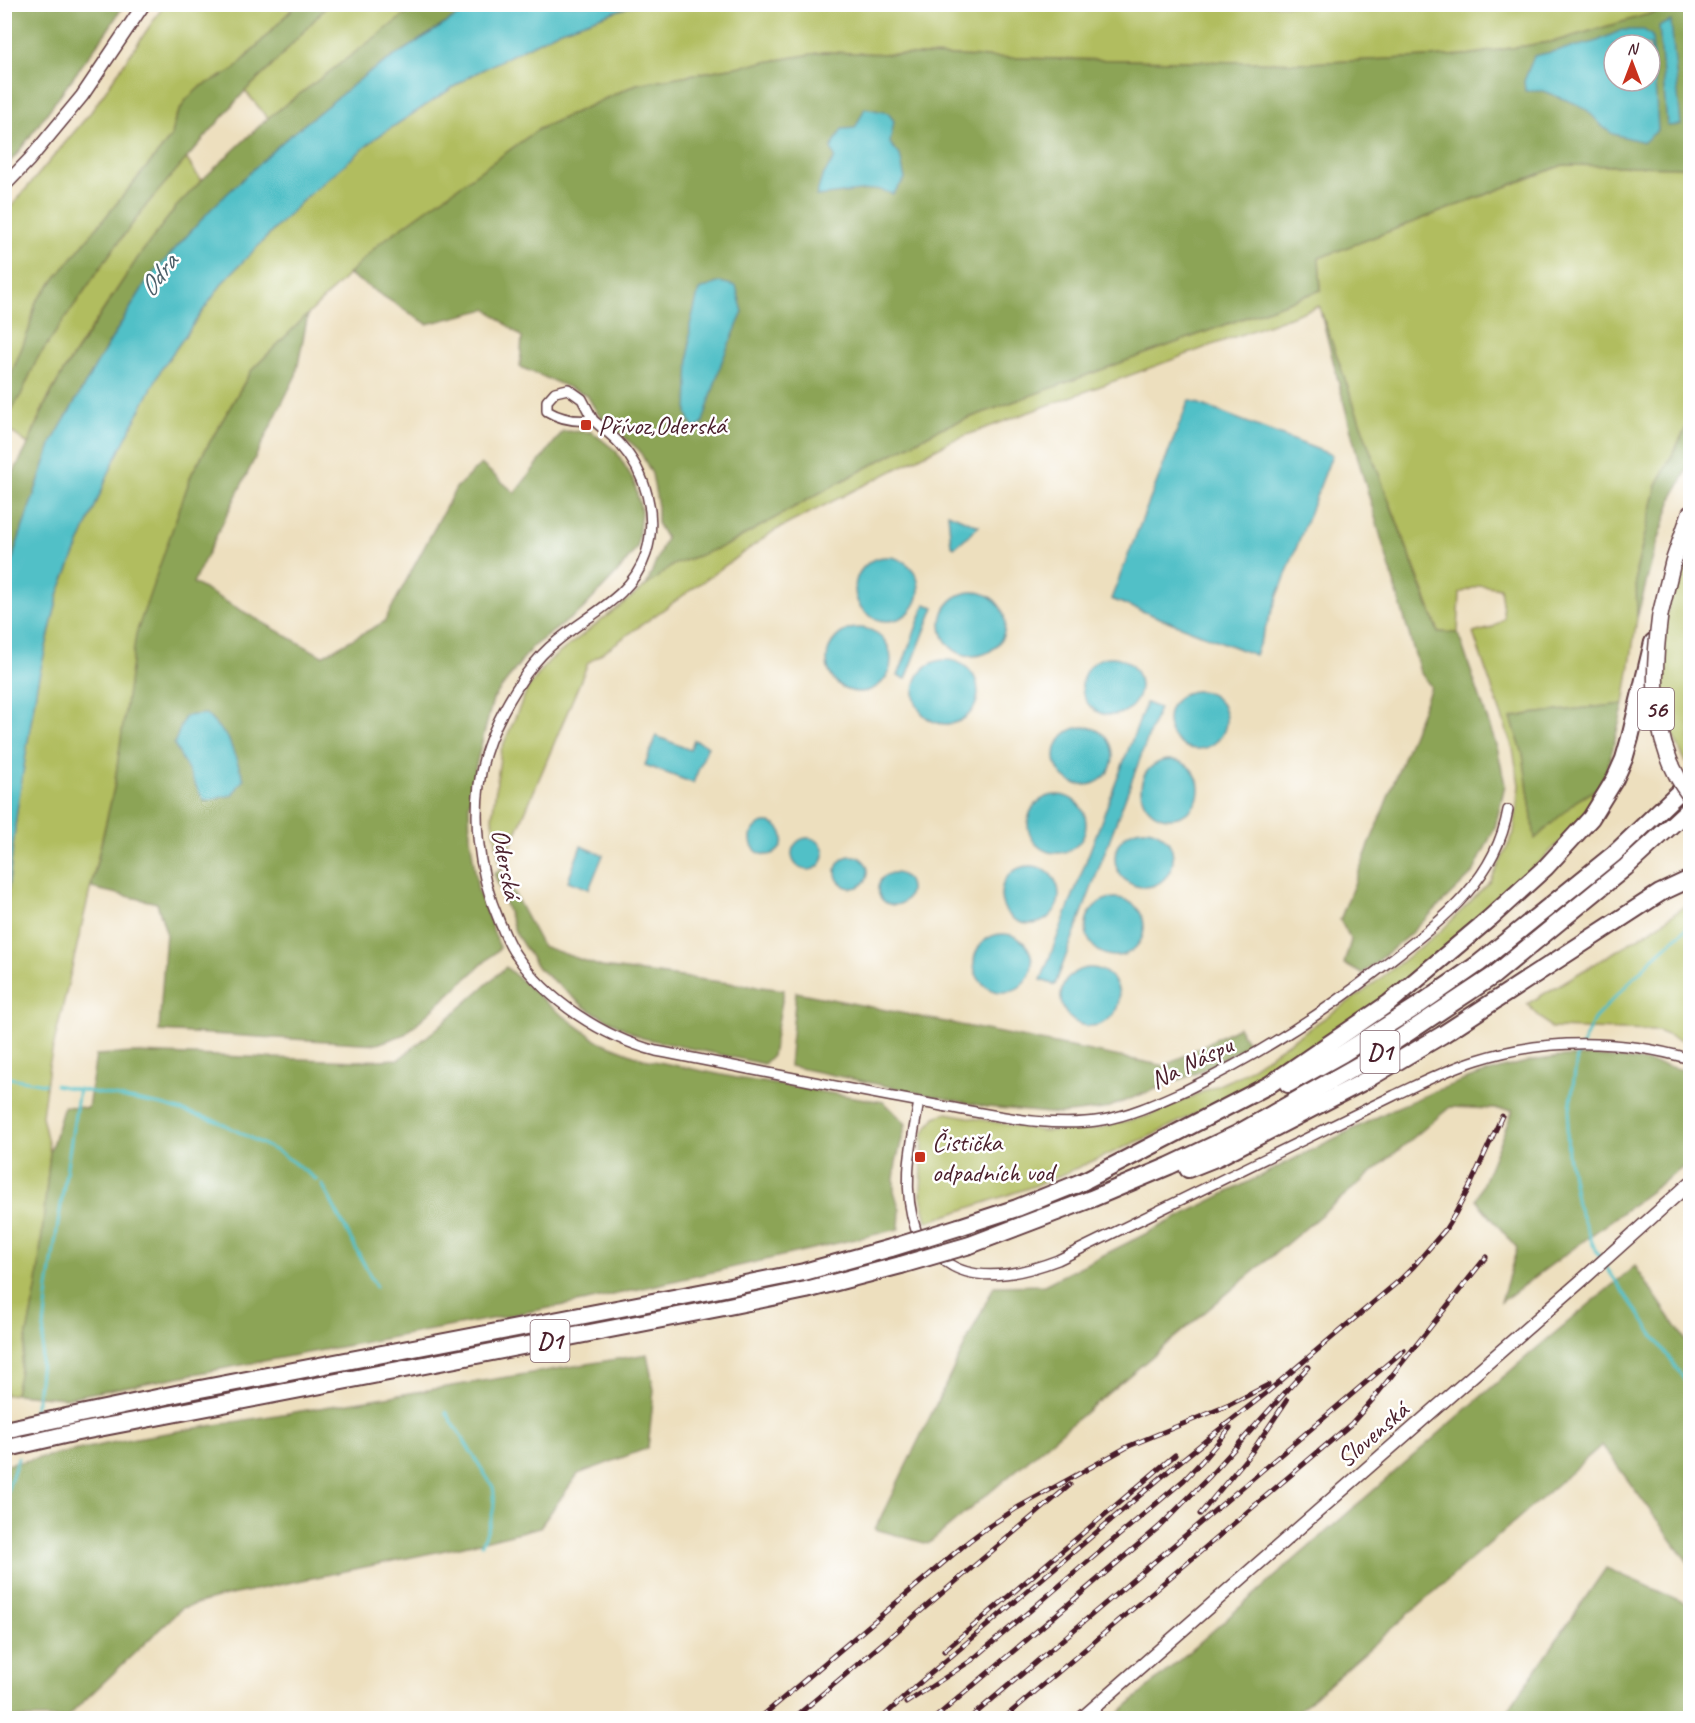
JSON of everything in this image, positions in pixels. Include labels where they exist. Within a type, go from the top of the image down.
[{"type":"highway","points":[[1660,615],[1673,562],[1690,513]]},
{"type":"highway","name":"56","points":[[1660,615],[1654,677],[1659,724],[1673,768],[1687,788]]},
{"type":"highway","name":"D1","points":[[1076,1185],[1269,1086],[1389,1003],[1490,918],[1546,867],[1591,818],[1604,799],[1624,759],[1660,615]]},
{"type":"highway","name":"D1","points":[[4,1430],[195,1390],[804,1272],[891,1248],[1017,1208],[1161,1150],[1221,1121],[1342,1054],[1478,964],[1605,861],[1687,788]]},
{"type":"highway","name":"D1","points":[[4,1449],[73,1433],[807,1290],[970,1245],[1026,1225],[1169,1166],[1238,1134],[1364,1062],[1493,976],[1626,867],[1690,808]]},
{"type":"highway","name":"D1","points":[[1026,1225],[1059,1222],[1218,1157],[1361,1083],[1442,1035],[1645,903],[1690,879]]},
{"type":"street","points":[[4,186],[29,160],[82,96],[144,4]]},
{"type":"street","name":"Oderská","points":[[593,420],[562,419],[547,411],[547,401],[555,392],[568,389],[582,399],[593,420],[618,442],[639,472],[646,490],[650,510],[649,545],[641,566],[623,592],[557,640],[537,660],[504,710],[490,740],[479,788],[478,841],[485,882],[496,915],[512,949],[531,973],[561,1001],[594,1025],[631,1043],[656,1051],[919,1102]]},
{"type":"street","name":"Na Náspu","points":[[919,1102],[1031,1121],[1077,1123],[1105,1120],[1131,1113],[1207,1080],[1272,1043],[1333,1004],[1404,950],[1446,914],[1488,867],[1501,840],[1508,810]]},
{"type":"street","points":[[946,1262],[962,1271],[982,1274],[1017,1272],[1051,1263],[1442,1073],[1490,1056],[1557,1045],[1616,1045],[1660,1051],[1690,1059]]},
{"type":"street","points":[[916,1230],[909,1207],[908,1187],[910,1156],[919,1102]]},
{"type":"street","name":"Slovenská","points":[[1082,1719],[1690,1183]]},
{"type":"green space","points":[[5,4],[124,5],[17,154],[5,167]]},
{"type":"green space","points":[[164,5],[296,5],[234,70],[200,87],[186,100],[175,118],[172,136],[36,302],[29,330],[11,375],[4,371],[4,215],[91,112]]},
{"type":"green space","points":[[296,5],[328,5],[270,68],[245,91],[148,203],[37,359],[20,397],[5,419],[5,399],[11,375],[29,330],[36,302],[172,136],[175,119],[186,100],[200,87],[234,70]]},
{"type":"green space","points":[[328,5],[418,5],[268,118],[245,91],[270,68]]},
{"type":"green space","points":[[418,5],[483,5],[454,18],[368,73],[281,143],[148,279],[52,442],[15,550],[5,593],[5,488],[63,372],[139,256],[176,207],[268,118]]},
{"type":"green space","points":[[634,5],[1681,5],[1556,41],[1467,55],[1310,63],[824,52],[637,84],[539,129],[380,243],[251,371],[192,473],[137,634],[114,788],[49,1065],[42,1116],[50,1152],[37,1285],[15,1394],[5,1395],[5,919],[17,810],[37,685],[59,592],[114,461],[162,368],[224,281],[305,198],[377,137],[472,75],[561,30]]},
{"type":"green space","points":[[1681,5],[1690,5],[1690,167],[1563,165],[1319,258],[1321,290],[941,428],[727,545],[673,565],[646,586],[666,538],[657,523],[657,501],[652,474],[639,450],[598,414],[587,395],[520,367],[522,337],[487,309],[427,324],[348,274],[380,243],[539,129],[637,84],[824,52],[1310,63],[1467,55],[1556,41]]},
{"type":"green space","points":[[186,158],[201,181],[148,244],[80,345],[46,402],[28,444],[5,427],[5,419],[20,397],[37,359],[109,255]]},
{"type":"green space","points":[[1563,165],[1690,167],[1690,420],[1657,485],[1636,571],[1637,618],[1624,704],[1511,718],[1523,754],[1535,838],[1576,801],[1601,786],[1575,827],[1509,892],[1450,945],[1369,1008],[1246,1088],[1155,1134],[1040,1184],[927,1222],[921,1195],[923,1134],[935,1117],[947,1113],[1042,1131],[1091,1130],[1148,1116],[1239,1076],[1363,992],[1442,930],[1491,881],[1514,833],[1519,785],[1513,749],[1473,633],[1492,628],[1504,618],[1500,588],[1480,585],[1460,593],[1458,633],[1439,632],[1371,453],[1319,306],[953,440],[774,531],[588,663],[501,869],[492,818],[501,750],[528,688],[549,661],[673,565],[727,545],[941,428],[1321,290],[1319,258]]},
{"type":"green space","points":[[1319,306],[1438,632],[1458,633],[1498,751],[1505,785],[1495,827],[1473,873],[1409,935],[1362,974],[1344,964],[1351,940],[1340,920],[1431,687],[1420,672],[1359,462]]},
{"type":"green space","points":[[308,314],[296,375],[193,583],[322,656],[384,622],[456,488],[481,464],[515,493],[563,431],[592,432],[616,451],[634,481],[641,511],[637,548],[582,610],[532,647],[493,699],[473,777],[469,807],[470,837],[478,891],[500,948],[405,1034],[377,1044],[159,1031],[166,932],[157,903],[91,888],[114,788],[136,634],[192,473],[251,371]]},
{"type":"green space","points":[[1690,420],[1690,465],[1672,499],[1654,553],[1637,618],[1636,571],[1657,485]]},
{"type":"green space","points":[[1690,531],[1690,758],[1686,762],[1668,726],[1662,691],[1662,639],[1673,581]]},
{"type":"green space","points":[[1624,704],[1601,786],[1576,801],[1535,839],[1523,754],[1511,718]]},
{"type":"green space","points":[[501,869],[542,946],[602,967],[784,990],[772,1056],[764,1064],[642,1038],[586,1008],[538,968],[516,934],[494,873]]},
{"type":"green space","points":[[1690,903],[1690,1044],[1657,1031],[1551,1028],[1527,1004],[1648,932]]},
{"type":"green space","points":[[506,967],[550,1006],[598,1041],[644,1059],[737,1078],[884,1102],[906,1124],[896,1162],[894,1180],[894,1191],[900,1210],[899,1229],[587,1301],[65,1398],[15,1394],[37,1285],[50,1152],[64,1106],[88,1108],[96,1055],[135,1053],[357,1061],[399,1059]]},
{"type":"green space","points":[[796,992],[1165,1066],[1238,1027],[1249,1044],[1197,1073],[1104,1109],[1060,1114],[987,1107],[789,1066]]},
{"type":"green space","points":[[1593,1056],[1654,1063],[1690,1072],[1690,1162],[1501,1302],[1517,1248],[1476,1200],[1513,1110],[1450,1107],[928,1544],[875,1529],[994,1286],[1044,1285],[1393,1109],[1451,1085],[1491,1071],[1531,1061],[1557,1057]]},
{"type":"green space","points":[[1635,1266],[1690,1347],[1690,1565],[1602,1445],[1290,1718],[1113,1718],[1532,1352]]},
{"type":"green space","points":[[647,1354],[654,1390],[648,1448],[578,1474],[540,1527],[460,1547],[217,1598],[182,1608],[66,1718],[5,1718],[5,1465],[130,1439]]},
{"type":"green space","points":[[1606,1568],[1690,1605],[1690,1718],[1503,1718]]},
{"type":"water","name":"Odra","points":[[483,4],[634,5],[561,30],[472,75],[377,137],[305,198],[224,281],[162,368],[114,461],[59,592],[37,685],[17,810],[5,919],[5,593],[15,550],[52,442],[148,279],[212,208],[281,143],[368,73],[454,18]]},
{"type":"water","points":[[1671,21],[1681,125],[1667,126],[1662,33],[1660,33],[1659,26]]},
{"type":"water","points":[[1622,30],[1644,30],[1648,33],[1615,33]]},
{"type":"water","points":[[1602,39],[1602,93],[1656,93],[1658,130],[1644,142],[1613,134],[1587,110],[1574,103],[1543,91],[1525,91],[1524,81],[1534,56]]},
{"type":"water","points":[[865,108],[888,113],[894,121],[890,143],[900,155],[905,179],[893,194],[877,189],[816,196],[822,177],[835,158],[831,148],[842,129],[855,128]]},
{"type":"water","points":[[720,282],[736,286],[743,312],[722,361],[702,425],[693,429],[687,413],[690,325],[699,290]]},
{"type":"water","points":[[1189,400],[1332,455],[1255,655],[1111,599]]},
{"type":"water","points":[[948,513],[979,526],[955,547],[951,545]]},
{"type":"water","points":[[887,557],[905,563],[913,571],[919,589],[913,607],[905,615],[887,621],[869,615],[861,607],[855,589],[861,571],[869,563]]},
{"type":"water","points":[[973,592],[991,598],[999,606],[1005,624],[999,642],[991,650],[973,656],[955,650],[947,642],[941,624],[947,606],[955,598]]},
{"type":"water","points":[[925,604],[934,607],[906,679],[898,676]]},
{"type":"water","points":[[859,628],[877,634],[885,642],[891,660],[885,678],[877,686],[859,692],[841,686],[833,678],[827,660],[833,642],[841,634]]},
{"type":"water","points":[[1111,657],[1122,659],[1135,670],[1140,686],[1138,697],[1127,710],[1111,715],[1100,713],[1087,702],[1082,686],[1084,675],[1095,662]]},
{"type":"water","points":[[946,660],[964,666],[972,674],[978,692],[972,710],[964,718],[946,724],[928,718],[920,710],[914,692],[920,674],[928,666]]},
{"type":"water","points":[[1197,691],[1208,693],[1221,704],[1226,720],[1224,731],[1213,744],[1197,749],[1186,747],[1173,736],[1168,720],[1170,709],[1181,696]]},
{"type":"water","points":[[1146,703],[1159,708],[1055,985],[1041,980]]},
{"type":"water","points":[[206,714],[228,738],[244,779],[232,795],[204,801],[174,744],[185,716]]},
{"type":"water","points":[[1084,727],[1095,729],[1108,740],[1113,756],[1111,767],[1100,780],[1084,785],[1073,783],[1060,772],[1055,756],[1057,745],[1068,732]]},
{"type":"water","points":[[656,736],[690,750],[694,740],[708,746],[693,783],[645,765]]},
{"type":"water","points":[[1170,760],[1181,762],[1194,773],[1199,789],[1197,800],[1186,813],[1170,818],[1159,816],[1146,805],[1141,789],[1143,778],[1154,765]]},
{"type":"water","points":[[1057,795],[1068,797],[1081,808],[1086,824],[1084,835],[1073,848],[1057,853],[1046,851],[1033,840],[1028,824],[1030,813],[1041,800]]},
{"type":"water","points":[[767,823],[778,828],[783,839],[778,850],[767,855],[756,850],[751,839],[756,828]]},
{"type":"water","points":[[1144,829],[1155,831],[1168,842],[1173,858],[1171,869],[1160,882],[1144,887],[1133,885],[1120,874],[1115,858],[1117,847],[1128,834]]},
{"type":"water","points":[[808,838],[819,843],[824,854],[819,865],[808,870],[797,865],[792,854],[797,843]]},
{"type":"water","points":[[581,846],[603,855],[589,889],[568,881]]},
{"type":"water","points":[[852,856],[863,861],[868,872],[863,883],[852,888],[841,883],[836,872],[841,861]]},
{"type":"water","points":[[1030,866],[1041,868],[1054,879],[1059,895],[1057,906],[1046,919],[1030,924],[1019,922],[1006,911],[1001,895],[1003,884],[1014,871]]},
{"type":"water","points":[[894,873],[905,878],[910,889],[905,900],[894,905],[883,900],[878,889],[883,878]]},
{"type":"water","points":[[1115,898],[1126,900],[1139,911],[1144,927],[1142,938],[1131,951],[1115,956],[1104,954],[1091,943],[1086,927],[1088,916],[1099,903]]},
{"type":"water","points":[[1003,934],[1014,936],[1027,947],[1032,963],[1030,974],[1019,987],[1003,992],[992,990],[979,979],[974,963],[976,952],[987,939]]},
{"type":"water","points":[[1090,968],[1101,970],[1114,981],[1119,997],[1117,1008],[1106,1021],[1090,1026],[1079,1024],[1066,1013],[1061,997],[1063,986],[1074,973]]},
{"type":"waterway","points":[[1601,1258],[1596,1252],[1577,1204],[1568,1155],[1567,1131],[1577,1057],[1594,1019],[1651,960],[1690,925]]},
{"type":"waterway","points":[[4,1077],[45,1084]]},
{"type":"waterway","points":[[55,1085],[162,1105],[217,1121],[282,1154],[317,1180]]},
{"type":"waterway","points":[[34,1411],[37,1401],[48,1288],[79,1089]]},
{"type":"waterway","points":[[322,1184],[376,1287]]},
{"type":"waterway","points":[[1604,1264],[1690,1388]]},
{"type":"waterway","points":[[446,1412],[493,1487],[493,1509],[482,1544]]},
{"type":"waterway","points":[[4,1500],[18,1458]]},
{"type":"railway","points":[[882,1718],[916,1686],[1172,1468],[1265,1394],[1400,1280],[1445,1230],[1455,1214],[1502,1116]]},
{"type":"railway","points":[[1004,1718],[1351,1424],[1486,1257]]},
{"type":"railway","points":[[970,1718],[1404,1350]]},
{"type":"railway","points":[[935,1718],[1159,1527],[1209,1477],[1308,1367]]},
{"type":"railway","points":[[760,1718],[969,1541],[1017,1508],[1129,1446],[1229,1405],[1268,1385]]},
{"type":"railway","points":[[1200,1514],[1251,1453],[1287,1400]]},
{"type":"railway","points":[[906,1703],[972,1660],[1184,1480],[1230,1428]]},
{"type":"railway","points":[[944,1651],[1175,1455]]},
{"type":"railway","points":[[794,1718],[1070,1485]]},
{"type":"place","name":"Přívoz,Oderská","points":[[586,425]]},
{"type":"place","name":"Čistička odpadních vod","points":[[920,1157]]}]
